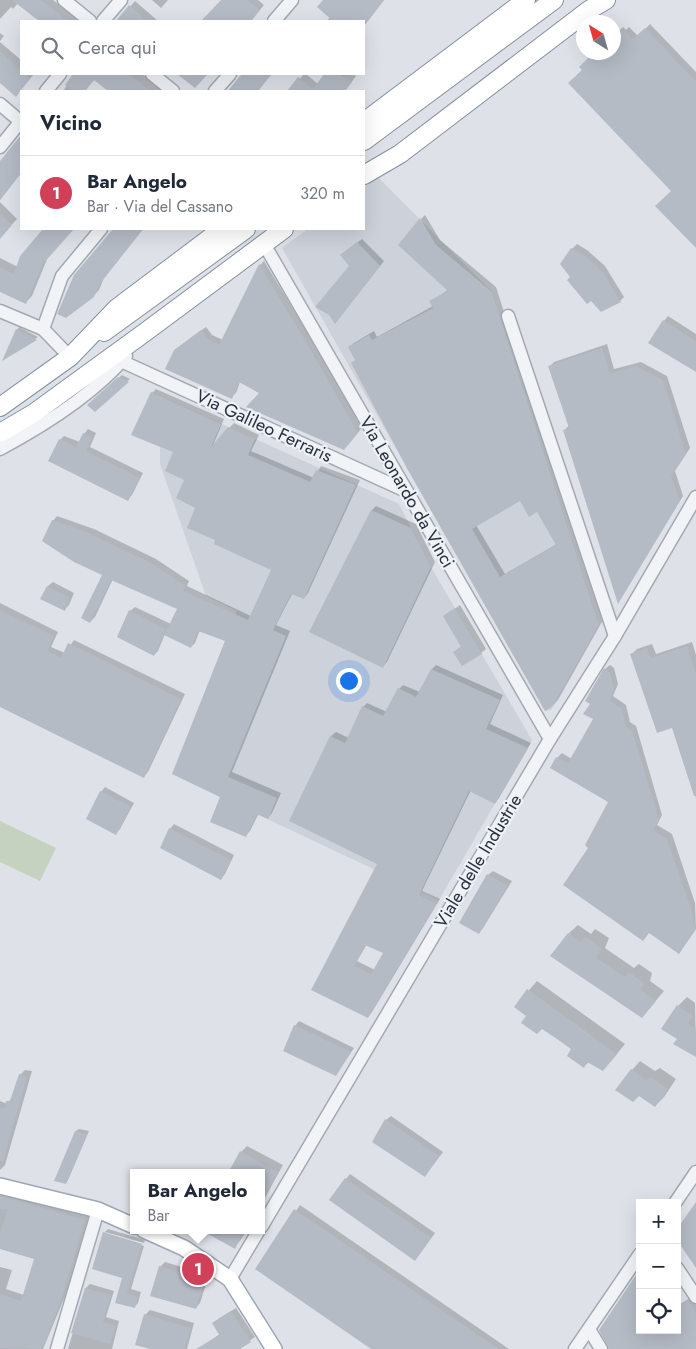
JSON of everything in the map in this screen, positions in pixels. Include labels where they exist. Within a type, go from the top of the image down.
[{"type":"highway","points":[[365,121],[526,0]]},
{"type":"highway","points":[[365,140],[554,0]]},
{"type":"highway","points":[[365,174],[400,154],[589,10],[606,0]]},
{"type":"highway","points":[[365,167],[579,3]]},
{"type":"highway","points":[[70,357],[116,308],[221,230]]},
{"type":"highway","points":[[0,407],[245,230]]},
{"type":"highway","points":[[0,433],[34,413],[283,230]]},
{"type":"main road","points":[[0,1186],[98,1210],[130,1224]]},
{"type":"main road","points":[[153,1234],[184,1248],[230,1279],[272,1348]]},
{"type":"street","points":[[64,0],[89,20]]},
{"type":"street","points":[[104,20],[121,0]]},
{"type":"street","points":[[275,20],[292,0]]},
{"type":"street","points":[[47,90],[59,75]]},
{"type":"street","points":[[153,75],[172,90]]},
{"type":"street","points":[[216,90],[229,75]]},
{"type":"street","points":[[0,104],[20,120]]},
{"type":"street","points":[[0,147],[20,122]]},
{"type":"street","points":[[43,329],[62,276],[100,230]]},
{"type":"street","name":"Via Leonardo da Vinci","points":[[264,244],[550,739]]},
{"type":"street","points":[[0,311],[43,329],[70,357]]},
{"type":"street","points":[[508,316],[615,636]]},
{"type":"street","points":[[0,449],[84,395],[114,370],[144,333]]},
{"type":"street","name":"Via Galileo Ferraris","points":[[121,361],[406,491]]},
{"type":"street","name":"Viale delle Industrie","points":[[265,1221],[550,739],[615,636],[696,497]]},
{"type":"street","points":[[678,1199],[696,1172]]},
{"type":"street","points":[[57,1349],[98,1210]]},
{"type":"street","points":[[230,1279],[257,1234]]},
{"type":"street","points":[[575,1349],[636,1260]]},
{"type":"street","points":[[681,1274],[696,1297]]},
{"type":"street","points":[[589,1329],[602,1349]]},
{"type":"shaded area","points":[[378,177],[492,292],[599,625],[551,710],[545,711],[282,248],[307,230],[365,230],[365,186]]},
{"type":"shaded area","points":[[151,392],[399,504],[431,567],[532,740],[439,900],[172,774],[237,611],[206,596],[160,464],[160,447],[131,435]]},
{"type":"green space","points":[[0,821],[56,848],[40,881],[0,862]]},
{"type":"building","points":[[12,0],[41,0],[67,20],[38,20]]},
{"type":"building","points":[[221,0],[247,0],[260,10],[252,20],[202,20]]},
{"type":"building","points":[[323,0],[384,0],[368,21],[332,20],[317,7]]},
{"type":"building","points":[[129,5],[146,20],[117,20]]},
{"type":"building","points":[[645,28],[696,81],[696,248],[655,206],[671,191],[568,83],[582,70],[579,67],[586,60],[621,60],[621,33],[624,30],[633,39]]},
{"type":"building","points":[[0,51],[20,69],[20,75],[26,75],[30,78],[16,97],[0,83]]},
{"type":"building","points":[[72,75],[130,75],[149,90],[107,90],[94,80],[86,90],[72,90],[65,85]]},
{"type":"building","points":[[178,75],[207,75],[195,88]]},
{"type":"building","points":[[241,75],[271,75],[259,90],[229,90]]},
{"type":"building","points":[[323,75],[341,75],[352,82],[346,90],[288,90],[298,77],[313,89]]},
{"type":"building","points":[[20,136],[20,174],[0,200],[0,161]]},
{"type":"building","points":[[0,213],[12,225],[0,239]]},
{"type":"building","points":[[420,218],[436,245],[492,292],[599,625],[553,706],[545,711],[408,470],[351,363],[355,360],[348,347],[369,335],[372,340],[433,308],[429,301],[448,291],[398,245]],"holes":[[[520,501],[529,517],[537,512],[556,545],[500,577],[472,529]]]},
{"type":"building","points":[[42,230],[73,230],[42,265],[26,304],[0,292],[0,267],[14,274],[20,256]]},
{"type":"building","points":[[112,230],[142,230],[99,285],[94,297],[66,318],[57,314],[74,275]]},
{"type":"building","points":[[357,242],[380,266],[335,324],[329,315],[315,307],[349,266],[340,255]]},
{"type":"building","points":[[571,248],[583,254],[601,270],[621,302],[601,312],[591,301],[587,304],[567,280],[570,277],[560,264]]},
{"type":"building","points":[[259,264],[358,433],[344,450],[246,407],[259,393],[239,382],[232,399],[165,369],[174,350],[201,330],[208,339],[219,345]]},
{"type":"building","points":[[663,320],[696,341],[696,372],[648,343]]},
{"type":"building","points":[[16,329],[37,340],[2,361]]},
{"type":"building","points":[[602,348],[610,373],[636,366],[663,380],[686,454],[671,476],[680,501],[618,604],[563,430],[569,428],[548,366]]},
{"type":"building","points":[[118,377],[129,382],[95,412],[87,405]]},
{"type":"building","points":[[151,392],[221,424],[211,447],[228,427],[255,439],[248,455],[310,482],[316,470],[356,485],[304,599],[291,594],[273,630],[286,636],[228,777],[277,798],[268,819],[257,814],[246,837],[210,822],[220,797],[172,774],[225,641],[198,631],[191,648],[164,635],[177,609],[111,580],[90,623],[81,618],[102,575],[74,562],[42,541],[52,520],[89,533],[151,563],[186,586],[183,591],[248,620],[271,570],[214,544],[215,540],[187,528],[195,508],[176,498],[184,480],[165,471],[173,452],[131,435]]},
{"type":"building","points":[[83,433],[92,438],[86,451],[140,478],[128,501],[48,461],[59,439],[76,447]]},
{"type":"building","points":[[371,510],[411,528],[431,567],[383,668],[309,632]]},
{"type":"building","points":[[47,586],[70,598],[65,611],[40,599]]},
{"type":"building","points":[[455,608],[482,654],[462,666],[453,652],[461,647],[443,616]]},
{"type":"building","points":[[0,610],[54,636],[48,651],[61,658],[68,643],[181,699],[144,778],[0,707]]},
{"type":"building","points":[[129,610],[166,629],[154,656],[117,637]]},
{"type":"building","points":[[687,646],[696,674],[696,796],[694,796],[672,728],[657,733],[630,654],[647,648],[651,658]]},
{"type":"building","points":[[604,668],[610,673],[614,689],[610,701],[622,709],[626,727],[632,730],[659,820],[653,830],[667,839],[691,908],[696,929],[679,954],[649,933],[643,941],[563,885],[588,848],[585,845],[608,802],[550,768],[556,757],[568,763],[593,719],[583,714],[590,704],[585,701]]},
{"type":"building","points":[[431,669],[500,700],[486,729],[528,748],[495,804],[469,791],[419,895],[436,904],[368,1018],[311,990],[377,864],[289,821],[330,736],[345,743],[362,706],[383,716],[398,688],[416,697]],"holes":[[[365,945],[383,953],[371,974],[354,966]]]},
{"type":"building","points":[[100,791],[131,807],[116,835],[86,819]]},
{"type":"building","points":[[169,828],[231,860],[221,880],[160,848]]},
{"type":"building","points":[[487,874],[508,886],[479,934],[459,923]]},
{"type":"building","points":[[568,933],[581,942],[585,937],[601,948],[596,958],[625,977],[629,972],[644,983],[641,990],[656,1001],[642,1018],[550,956]]},
{"type":"building","points":[[527,989],[617,1054],[603,1071],[587,1062],[584,1068],[567,1056],[571,1049],[557,1039],[542,1029],[537,1034],[521,1023],[526,1016],[514,1007]]},
{"type":"building","points":[[677,1005],[693,1016],[688,1023],[696,1029],[696,1057],[673,1044],[677,1039],[661,1029]]},
{"type":"building","points":[[294,1025],[351,1052],[336,1076],[283,1051]]},
{"type":"building","points":[[631,1069],[646,1080],[651,1077],[668,1089],[655,1107],[639,1096],[633,1102],[615,1090]]},
{"type":"building","points":[[19,1074],[27,1077],[3,1162],[0,1161],[0,1108],[5,1109],[6,1101],[10,1101]]},
{"type":"building","points":[[385,1119],[439,1156],[425,1177],[372,1142]]},
{"type":"building","points":[[75,1131],[87,1134],[66,1184],[54,1181]]},
{"type":"building","points":[[240,1151],[279,1173],[277,1173],[265,1195],[265,1169],[230,1169]]},
{"type":"building","points":[[345,1178],[431,1238],[415,1261],[329,1200]]},
{"type":"building","points":[[0,1196],[85,1220],[61,1300],[42,1349],[0,1348],[0,1294],[21,1301],[34,1259],[0,1249],[0,1234],[7,1210],[0,1209]]},
{"type":"building","points":[[696,1202],[696,1268],[681,1246],[681,1223]]},
{"type":"building","points":[[294,1209],[499,1349],[371,1349],[255,1269]]},
{"type":"building","points":[[103,1232],[142,1244],[127,1293],[138,1297],[135,1308],[115,1303],[122,1278],[92,1269]]},
{"type":"building","points":[[208,1234],[243,1234],[235,1249]]},
{"type":"building","points":[[159,1266],[205,1280],[196,1309],[150,1296]]},
{"type":"building","points":[[636,1275],[636,1334],[681,1334],[681,1304],[688,1300],[696,1313],[696,1349],[609,1349],[599,1330]]},
{"type":"building","points":[[85,1288],[111,1295],[103,1322],[116,1326],[110,1344],[71,1333]]},
{"type":"building","points":[[231,1311],[251,1342],[240,1349],[196,1349],[220,1336],[212,1323]]},
{"type":"building","points":[[144,1314],[191,1328],[184,1349],[150,1349],[135,1345]]},
{"type":"place","name":"Bar Angelo","points":[[198,1269]]}]
